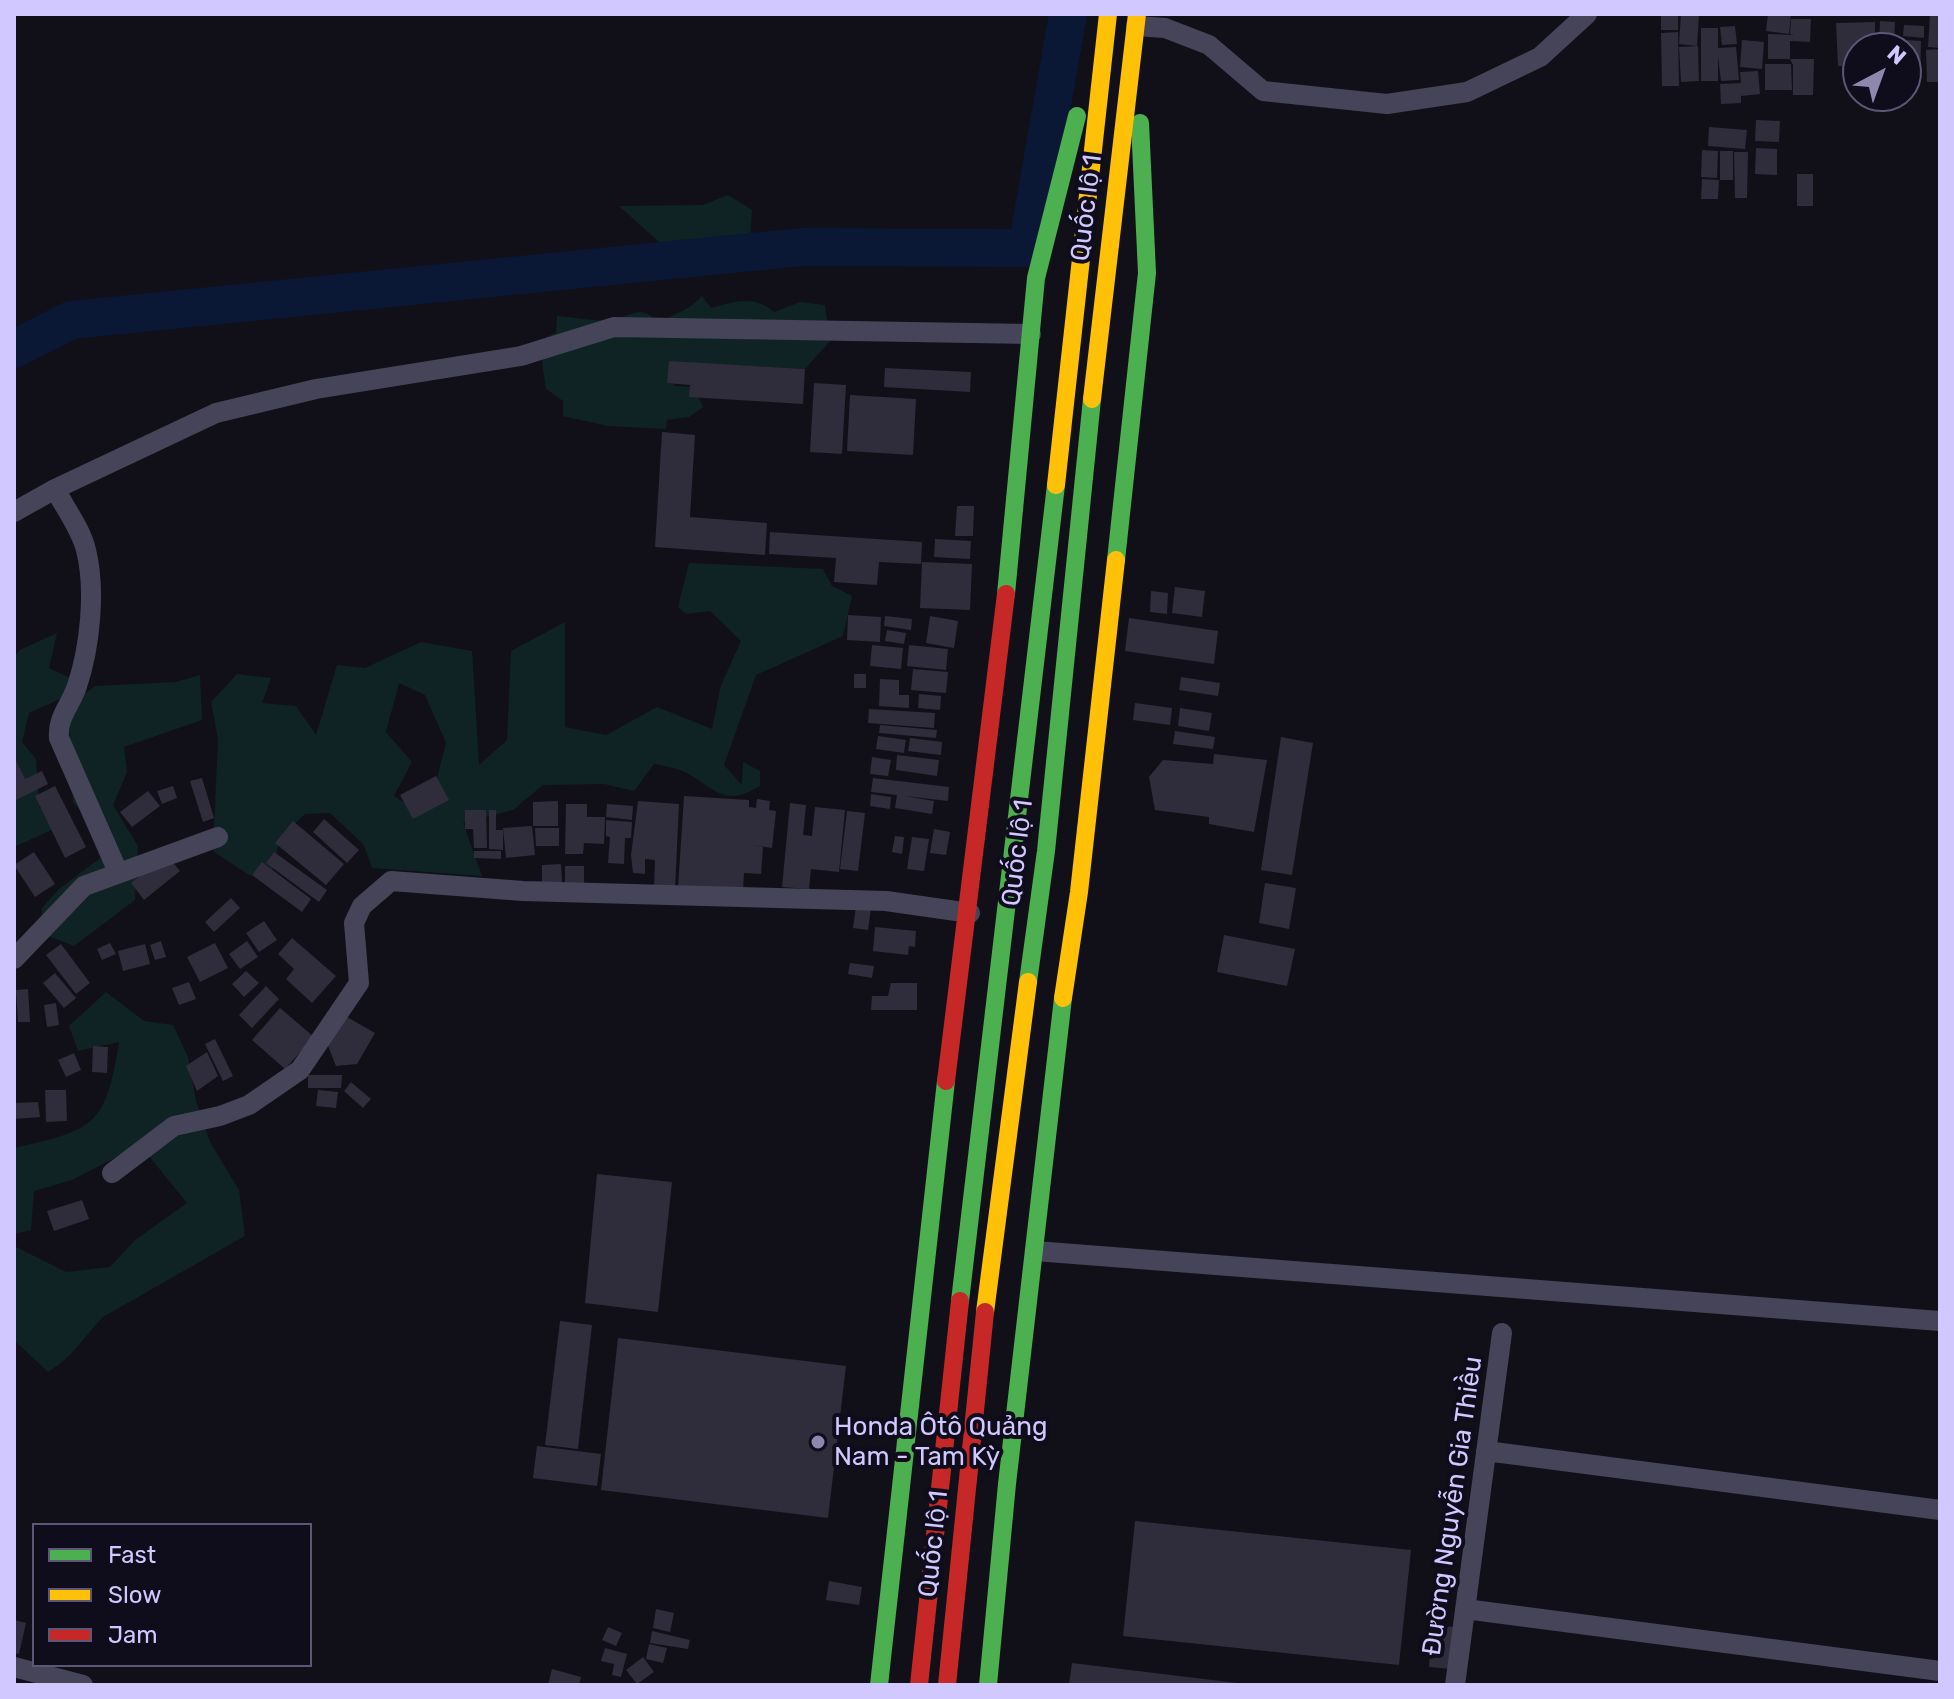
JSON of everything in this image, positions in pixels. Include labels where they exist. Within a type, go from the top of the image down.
[{"type":"highway","name":"Quốc lộ 1","points":[[919,1685],[964,1259],[993,1032],[1108,14]]},
{"type":"highway","name":"Quốc lộ 1","points":[[947,1685],[991,1250],[1046,851],[1079,507],[1136,20]]},
{"type":"highway","name":"Quốc lộ 1","points":[[988,1685],[1007,1484],[1057,1039],[1079,892],[1147,273],[1136,20]]},
{"type":"highway","name":"Quốc lộ 1","points":[[879,1685],[933,1184],[996,694],[1036,278],[1079,105],[1101,59]]},
{"type":"highway","points":[[954,1026],[1057,1039]]},
{"type":"highway","points":[[967,1477],[1007,1484]]},
{"type":"street","points":[[1136,20],[1209,45],[1263,91],[1387,104],[1467,92],[1540,57],[1587,14]]},
{"type":"street","points":[[14,512],[55,489],[216,413],[316,389],[521,356],[614,327],[1031,334]]},
{"type":"street","points":[[55,489],[82,539],[90,587],[84,659],[77,689],[61,716],[59,738],[118,872]]},
{"type":"street","points":[[14,959],[84,886],[218,837]]},
{"type":"street","points":[[112,1173],[174,1126],[220,1116],[249,1105],[300,1070],[359,983],[354,923],[358,914],[362,906],[391,881],[523,891],[886,901],[970,913]]},
{"type":"street","points":[[1035,1251],[1940,1321]]},
{"type":"street","name":"Đường Nguyễn Gia Thiều","points":[[1455,1685],[1502,1333]]},
{"type":"street","points":[[1486,1451],[1940,1510]]},
{"type":"street","points":[[1465,1609],[1940,1671]]},
{"type":"street","points":[[14,1667],[83,1685]]},
{"type":"green space","points":[[728,195],[752,210],[750,241],[776,234],[803,247],[678,259],[619,206],[703,205]]},
{"type":"green space","points":[[702,296],[711,308],[744,301],[759,303],[774,312],[800,302],[825,305],[830,341],[805,369],[675,362],[674,386],[694,387],[703,407],[689,417],[667,420],[666,429],[608,426],[563,416],[563,401],[546,389],[542,362],[546,337],[556,333],[557,316],[610,320],[643,313],[653,317],[646,330],[689,307]]},
{"type":"green space","points":[[689,563],[823,569],[832,586],[852,596],[843,636],[756,675],[724,765],[742,785],[743,762],[760,771],[760,786],[729,796],[685,772],[654,764],[634,791],[604,784],[543,785],[513,810],[463,823],[482,876],[372,868],[364,845],[330,813],[305,814],[280,838],[271,877],[249,875],[213,851],[218,739],[211,702],[237,674],[271,678],[262,703],[296,706],[316,735],[337,665],[365,668],[421,642],[472,651],[479,765],[507,740],[511,651],[565,622],[565,727],[606,735],[657,707],[712,729],[721,685],[741,641],[710,611],[686,614],[678,607]],"holes":[[[399,683],[425,695],[446,743],[436,782],[415,810],[394,796],[412,762],[386,732]]]},
{"type":"green space","points":[[57,633],[49,668],[75,680],[60,699],[29,713],[22,742],[36,759],[39,806],[56,828],[14,847],[14,658],[20,650]]},
{"type":"green space","points":[[200,675],[202,720],[124,747],[127,772],[113,805],[138,846],[135,900],[74,946],[41,933],[42,908],[58,890],[108,852],[92,823],[73,802],[68,706],[95,686],[176,682]]},
{"type":"green space","points":[[106,992],[144,1021],[173,1025],[188,1057],[196,1101],[210,1142],[239,1190],[245,1236],[103,1317],[72,1353],[48,1372],[14,1340],[16,1247],[66,1272],[110,1267],[135,1240],[187,1203],[140,1145],[72,1180],[34,1191],[31,1230],[14,1234],[14,1148],[63,1136],[79,1128],[92,1119],[108,1091],[119,1042],[78,1051],[69,1026]]},
{"type":"building","points":[[1661,14],[1678,14],[1678,30],[1661,30]]},
{"type":"building","points":[[1681,14],[1699,14],[1697,46],[1679,44]]},
{"type":"building","points":[[1768,14],[1791,14],[1789,34],[1766,31]]},
{"type":"building","points":[[1930,14],[1940,14],[1940,48],[1928,47]]},
{"type":"building","points":[[1791,19],[1811,19],[1810,42],[1790,41],[1790,59],[1768,59],[1768,34],[1794,35],[1790,34]]},
{"type":"building","points":[[1880,21],[1895,22],[1895,32],[1880,32]]},
{"type":"building","points":[[1875,22],[1875,32],[1842,32],[1842,66],[1838,66],[1836,23]]},
{"type":"building","points":[[1904,25],[1924,26],[1924,38],[1922,32],[1903,32]]},
{"type":"building","points":[[1735,26],[1737,44],[1722,45],[1720,27]]},
{"type":"building","points":[[1701,28],[1718,28],[1718,48],[1736,47],[1739,80],[1721,81],[1718,56],[1718,81],[1701,81]]},
{"type":"building","points":[[1678,32],[1679,86],[1662,86],[1661,33]]},
{"type":"building","points":[[1742,40],[1764,42],[1762,69],[1740,67]]},
{"type":"building","points":[[1698,46],[1699,81],[1681,82],[1679,47]]},
{"type":"building","points":[[1940,49],[1940,82],[1927,82],[1926,50]]},
{"type":"building","points":[[1790,59],[1814,59],[1813,95],[1793,95],[1793,65]]},
{"type":"building","points":[[1765,64],[1791,64],[1792,90],[1765,90]]},
{"type":"building","points":[[1758,71],[1760,94],[1741,96],[1741,103],[1721,104],[1720,84],[1741,83],[1740,72]]},
{"type":"building","points":[[1756,120],[1780,121],[1779,142],[1755,141]]},
{"type":"building","points":[[1709,127],[1747,130],[1745,149],[1708,146]]},
{"type":"building","points":[[1756,148],[1777,149],[1777,175],[1755,174]]},
{"type":"building","points":[[1702,150],[1718,151],[1717,178],[1701,177]]},
{"type":"building","points":[[1720,151],[1733,151],[1733,180],[1720,180]]},
{"type":"building","points":[[1734,152],[1748,152],[1747,198],[1735,198]]},
{"type":"building","points":[[1797,174],[1813,174],[1813,206],[1797,206]]},
{"type":"building","points":[[1702,179],[1719,180],[1718,199],[1701,199]]},
{"type":"building","points":[[669,361],[805,369],[803,404],[689,397],[690,385],[667,383]]},
{"type":"building","points":[[885,368],[971,372],[970,392],[884,387]]},
{"type":"building","points":[[814,383],[846,385],[842,454],[810,452]]},
{"type":"building","points":[[850,395],[916,399],[913,455],[847,451]]},
{"type":"building","points":[[662,432],[695,435],[690,517],[767,523],[765,555],[655,547]]},
{"type":"building","points":[[957,506],[974,506],[973,536],[955,536]]},
{"type":"building","points":[[770,532],[922,542],[921,564],[879,562],[877,585],[834,582],[836,558],[769,554]]},
{"type":"building","points":[[935,539],[971,541],[970,559],[934,557]]},
{"type":"building","points":[[922,562],[972,564],[970,610],[920,608]]},
{"type":"building","points":[[1175,587],[1205,591],[1202,617],[1172,613]]},
{"type":"building","points":[[1151,591],[1168,593],[1167,614],[1150,612]]},
{"type":"building","points":[[848,615],[881,617],[880,642],[847,640]]},
{"type":"building","points":[[885,616],[912,619],[911,630],[884,626]]},
{"type":"building","points":[[930,616],[958,621],[954,648],[926,643]]},
{"type":"building","points":[[1129,618],[1218,631],[1214,664],[1125,651]]},
{"type":"building","points":[[887,630],[906,633],[904,644],[885,641]]},
{"type":"building","points":[[872,645],[903,648],[901,669],[870,666]]},
{"type":"building","points":[[909,645],[948,649],[946,670],[907,666]]},
{"type":"building","points":[[913,669],[948,672],[946,693],[911,690]]},
{"type":"building","points":[[854,674],[866,674],[866,688],[854,688]]},
{"type":"building","points":[[1181,677],[1220,683],[1218,696],[1179,690]]},
{"type":"building","points":[[880,679],[899,680],[899,695],[909,695],[909,708],[879,706]]},
{"type":"building","points":[[919,694],[941,696],[940,710],[918,708]]},
{"type":"building","points":[[1135,703],[1172,708],[1170,725],[1133,720]]},
{"type":"building","points":[[1180,708],[1212,713],[1209,731],[1178,726]]},
{"type":"building","points":[[869,709],[935,713],[934,728],[868,723]]},
{"type":"building","points":[[880,725],[937,730],[936,738],[879,733]]},
{"type":"building","points":[[1175,731],[1215,737],[1213,749],[1173,744]]},
{"type":"building","points":[[878,736],[906,740],[904,753],[876,749]]},
{"type":"building","points":[[1281,737],[1313,743],[1292,875],[1261,870]]},
{"type":"building","points":[[910,738],[942,742],[941,755],[908,751]]},
{"type":"building","points":[[1214,754],[1267,760],[1254,832],[1209,824],[1209,817],[1155,810],[1149,777],[1163,760],[1213,764]]},
{"type":"building","points":[[897,755],[939,760],[937,776],[896,770]]},
{"type":"building","points":[[14,757],[25,779],[42,771],[48,784],[14,801]]},
{"type":"building","points":[[872,757],[891,760],[888,776],[870,774]]},
{"type":"building","points":[[436,776],[449,800],[413,819],[400,795]]},
{"type":"building","points":[[202,778],[214,818],[203,822],[190,781]]},
{"type":"building","points":[[873,778],[949,787],[948,801],[904,796],[934,801],[932,814],[895,808],[897,795],[871,792]]},
{"type":"building","points":[[55,786],[86,847],[65,858],[35,796]]},
{"type":"building","points":[[173,786],[177,798],[162,804],[157,791]]},
{"type":"building","points":[[148,791],[160,806],[132,827],[120,812]]},
{"type":"building","points":[[871,794],[891,797],[890,809],[870,806]]},
{"type":"building","points":[[684,796],[749,800],[749,807],[756,808],[757,799],[770,801],[769,810],[776,811],[772,848],[746,844],[763,847],[761,874],[744,873],[743,892],[678,888]]},
{"type":"building","points":[[558,801],[558,826],[533,826],[533,802]]},
{"type":"building","points":[[638,801],[679,804],[675,890],[654,889],[655,860],[645,859],[645,874],[633,873],[631,855]]},
{"type":"building","points":[[790,803],[806,805],[803,835],[812,836],[815,807],[845,810],[839,872],[811,869],[809,889],[782,887]]},
{"type":"building","points":[[566,804],[587,804],[587,817],[605,817],[604,844],[584,843],[583,854],[565,854]]},
{"type":"building","points":[[607,804],[633,806],[632,820],[606,817]]},
{"type":"building","points":[[465,810],[486,810],[487,848],[474,848],[473,829],[465,829]]},
{"type":"building","points":[[489,810],[496,810],[496,830],[503,830],[503,850],[489,849]]},
{"type":"building","points":[[847,811],[865,813],[858,871],[840,869]]},
{"type":"building","points":[[324,819],[359,850],[347,863],[313,832]]},
{"type":"building","points":[[606,820],[632,822],[631,838],[625,838],[624,864],[608,863],[610,837],[606,836]]},
{"type":"building","points":[[293,821],[344,864],[326,885],[275,843]]},
{"type":"building","points":[[532,826],[535,855],[506,858],[503,828]]},
{"type":"building","points":[[535,828],[559,828],[559,846],[536,846]]},
{"type":"building","points":[[934,829],[950,832],[946,855],[930,853]]},
{"type":"building","points":[[895,836],[904,837],[902,854],[892,852]]},
{"type":"building","points":[[912,837],[929,839],[924,871],[907,869]]},
{"type":"building","points":[[474,851],[501,851],[501,859],[474,858]]},
{"type":"building","points":[[34,852],[55,884],[35,897],[14,865]]},
{"type":"building","points":[[274,852],[327,890],[319,902],[266,863]]},
{"type":"building","points":[[166,854],[180,871],[144,900],[131,883]]},
{"type":"building","points":[[262,862],[311,899],[302,912],[252,875]]},
{"type":"building","points":[[561,864],[562,882],[542,883],[542,865]]},
{"type":"building","points":[[565,866],[584,866],[584,884],[565,884]]},
{"type":"building","points":[[1265,883],[1296,888],[1289,929],[1259,923]]},
{"type":"building","points":[[231,898],[240,908],[214,932],[205,922]]},
{"type":"building","points":[[856,906],[871,908],[868,930],[853,928]]},
{"type":"building","points":[[264,921],[277,940],[259,952],[246,933]]},
{"type":"building","points":[[875,927],[916,931],[915,947],[909,946],[908,955],[873,951]]},
{"type":"building","points":[[1224,935],[1295,949],[1287,986],[1217,972]]},
{"type":"building","points":[[292,938],[336,976],[312,1003],[286,979],[294,969],[278,954]]},
{"type":"building","points":[[161,941],[166,957],[155,960],[150,945]]},
{"type":"building","points":[[247,941],[258,957],[240,969],[229,954]]},
{"type":"building","points":[[110,943],[116,954],[102,960],[97,949]]},
{"type":"building","points":[[215,943],[228,968],[200,982],[187,957]]},
{"type":"building","points":[[61,944],[90,983],[76,994],[46,955]]},
{"type":"building","points":[[145,944],[150,964],[123,971],[118,951]]},
{"type":"building","points":[[850,963],[874,966],[872,978],[848,974]]},
{"type":"building","points":[[246,971],[259,983],[244,997],[232,984]]},
{"type":"building","points":[[55,973],[76,998],[64,1008],[43,983]]},
{"type":"building","points":[[189,982],[196,999],[179,1005],[172,988]]},
{"type":"building","points":[[891,983],[917,983],[917,1010],[871,1010],[872,996],[888,996]]},
{"type":"building","points":[[266,986],[279,999],[252,1028],[239,1015]]},
{"type":"building","points":[[28,989],[30,1022],[18,1022],[16,990]]},
{"type":"building","points":[[56,1003],[59,1025],[47,1027],[44,1005]]},
{"type":"building","points":[[280,1008],[314,1037],[285,1069],[252,1040]]},
{"type":"building","points":[[347,1017],[375,1033],[357,1064],[336,1066],[324,1036]]},
{"type":"building","points":[[215,1039],[233,1076],[223,1081],[205,1044]]},
{"type":"building","points":[[93,1046],[108,1047],[107,1073],[92,1072]]},
{"type":"building","points":[[207,1052],[218,1076],[197,1091],[186,1066]]},
{"type":"building","points":[[74,1053],[81,1070],[66,1077],[58,1060]]},
{"type":"building","points":[[308,1075],[342,1075],[341,1088],[308,1088]]},
{"type":"building","points":[[351,1082],[371,1099],[363,1108],[344,1091]]},
{"type":"building","points":[[45,1090],[66,1090],[67,1121],[46,1122]]},
{"type":"building","points":[[318,1090],[338,1092],[336,1108],[316,1106]]},
{"type":"building","points":[[38,1102],[40,1117],[14,1119],[14,1103]]},
{"type":"building","points":[[597,1174],[672,1182],[658,1312],[585,1303]]},
{"type":"building","points":[[82,1200],[89,1219],[54,1231],[47,1211]]},
{"type":"building","points":[[560,1321],[592,1325],[578,1449],[545,1445]]},
{"type":"building","points":[[618,1338],[846,1366],[828,1518],[601,1490]]},
{"type":"building","points":[[537,1446],[601,1454],[597,1486],[533,1478]]},
{"type":"building","points":[[1135,1521],[1411,1550],[1399,1665],[1123,1636]]},
{"type":"building","points":[[829,1581],[862,1587],[859,1605],[826,1600]]},
{"type":"building","points":[[656,1609],[674,1613],[670,1632],[653,1628]]},
{"type":"building","points":[[14,1620],[26,1623],[19,1654],[14,1653]]},
{"type":"building","points":[[1432,1625],[1454,1627],[1451,1669],[1429,1667]]},
{"type":"building","points":[[608,1627],[622,1633],[616,1646],[602,1640]]},
{"type":"building","points":[[652,1631],[690,1640],[688,1649],[650,1643]]},
{"type":"building","points":[[649,1644],[667,1648],[663,1663],[646,1659]]},
{"type":"building","points":[[605,1648],[627,1654],[621,1677],[612,1675],[614,1664],[601,1661]]},
{"type":"building","points":[[643,1657],[654,1672],[637,1684],[626,1670]]},
{"type":"building","points":[[1072,1663],[1237,1683],[1237,1685],[1069,1685]]},
{"type":"building","points":[[552,1669],[581,1677],[579,1685],[548,1685]]},
{"type":"waterway","points":[[14,349],[71,320],[721,255],[803,247],[1027,248],[1068,14]]},
{"type":"traffic: fast","points":[[1006,594],[1036,278],[1077,116]]},
{"type":"traffic: fast","points":[[1116,560],[1147,273],[1140,123]]},
{"type":"traffic: fast","points":[[1028,982],[1046,851],[1092,399]]},
{"type":"traffic: fast","points":[[960,1301],[1056,485]]},
{"type":"traffic: fast","points":[[988,1685],[1007,1484],[1063,998]]},
{"type":"traffic: fast","points":[[879,1685],[946,1081]]},
{"type":"traffic: slow","points":[[1056,485],[1108,14]]},
{"type":"traffic: slow","points":[[1092,399],[1137,14]]},
{"type":"traffic: slow","points":[[1063,998],[1079,892],[1116,560]]},
{"type":"traffic: slow","points":[[985,1312],[1028,982]]},
{"type":"traffic: jam","points":[[946,1081],[1006,594]]},
{"type":"traffic: jam","points":[[919,1685],[960,1301]]},
{"type":"traffic: jam","points":[[947,1685],[985,1312]]},
{"type":"place","name":"Honda Ôtô Quảng Nam - Tam Kỳ","points":[[818,1442]]}]
